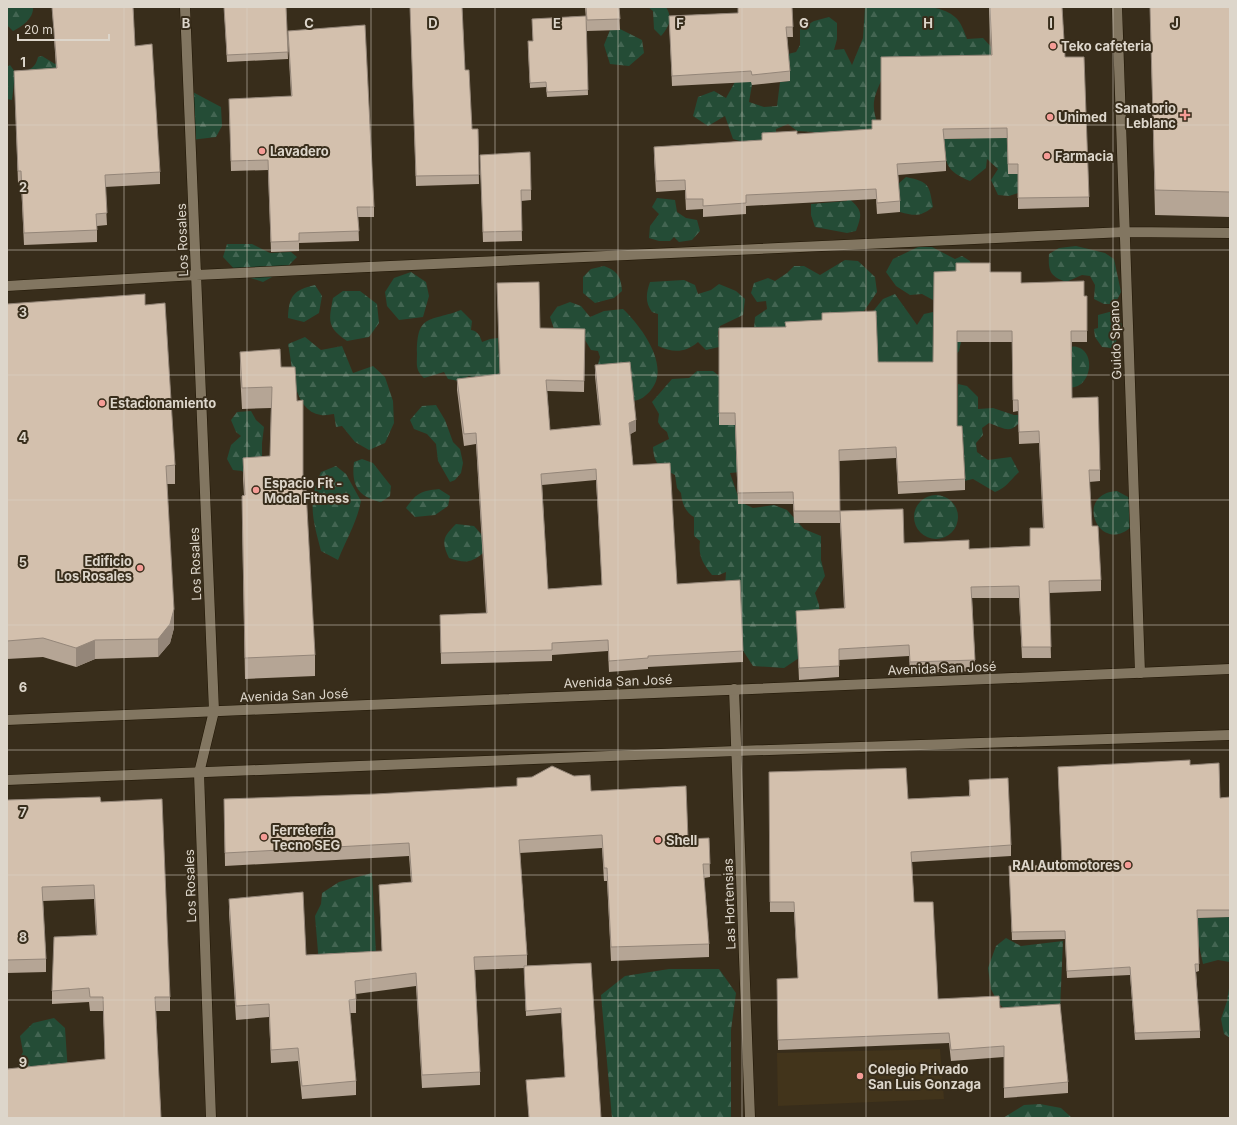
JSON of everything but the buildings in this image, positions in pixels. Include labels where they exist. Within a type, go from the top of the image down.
[{"type":"street","name":"Los Rosales","points":[[185,7],[214,711],[199,773],[211,1118]]},
{"type":"street","name":"Guido Spano","points":[[1117,7],[1140,673]]},
{"type":"street","points":[[7,286],[1125,232],[1230,233]]},
{"type":"street","name":"Avenida San José","points":[[7,720],[1230,669]]},
{"type":"street","name":"Las Hortensias","points":[[734,689],[750,1118]]},
{"type":"street","points":[[7,780],[1230,735]]},
{"type":"shaded area","name":"Colegio Privado San Luis Gonzaga","points":[[940,1049],[944,1099],[778,1106],[777,1053]]},
{"type":"green space","points":[[925,6],[947,12],[959,21],[967,39],[983,38],[993,49],[997,69],[881,81],[874,104],[878,126],[872,131],[818,143],[814,132],[797,131],[788,124],[776,129],[776,139],[743,142],[733,139],[725,116],[708,126],[693,116],[698,97],[714,91],[726,98],[749,57],[752,85],[749,102],[764,107],[777,106],[780,82],[790,81],[788,54],[796,52],[800,45],[800,29],[814,21],[829,17],[837,23],[837,39],[834,50],[844,49],[852,65],[863,38],[865,7]]},
{"type":"green space","points":[[7,7],[33,7],[33,11],[27,22],[13,31],[7,25]]},
{"type":"green space","points":[[648,7],[666,7],[668,11],[670,19],[661,36],[654,29],[653,11]]},
{"type":"green space","points":[[620,29],[642,40],[644,53],[629,66],[610,64],[604,45],[610,30]]},
{"type":"green space","points":[[42,56],[55,64],[62,59],[87,62],[14,83],[12,100],[7,99],[7,67],[10,65],[15,72],[27,70],[35,65],[38,57]]},
{"type":"green space","points":[[189,90],[221,107],[222,126],[216,137],[191,140]]},
{"type":"green space","points":[[1005,96],[1018,174],[1018,193],[1009,196],[998,195],[991,180],[998,169],[987,159],[986,168],[970,181],[951,170],[946,161],[944,139],[970,139]]},
{"type":"green space","points":[[906,177],[920,181],[927,186],[933,207],[924,213],[917,215],[900,212],[898,184]]},
{"type":"green space","points":[[847,197],[856,205],[860,212],[860,220],[856,231],[847,233],[815,227],[811,215],[811,204],[847,201]]},
{"type":"green space","points":[[657,198],[675,200],[677,212],[686,218],[697,220],[700,231],[692,240],[679,242],[674,237],[670,241],[659,241],[649,238],[650,226],[659,214],[652,207]]},
{"type":"green space","points":[[227,244],[252,244],[270,253],[291,252],[297,257],[283,271],[263,282],[239,274],[223,257]]},
{"type":"green space","points":[[1076,246],[1105,253],[1114,259],[1121,292],[1115,304],[1104,304],[1094,299],[1095,285],[1090,276],[1082,275],[1066,282],[1053,275],[1049,265],[1049,254],[1059,248]]},
{"type":"green space","points":[[918,247],[932,247],[955,259],[962,256],[970,261],[972,270],[934,283],[933,300],[922,294],[910,295],[896,286],[886,272],[893,259]]},
{"type":"green space","points":[[845,260],[858,261],[875,277],[877,292],[860,317],[790,328],[754,328],[755,317],[767,309],[766,301],[757,302],[751,293],[754,283],[768,278],[775,281],[794,266],[804,266],[820,275]]},
{"type":"green space","points":[[604,266],[616,272],[620,278],[622,291],[614,298],[595,303],[583,293],[583,277],[591,269]]},
{"type":"green space","points":[[411,272],[426,282],[429,296],[423,317],[399,320],[387,306],[385,292],[394,278]]},
{"type":"green space","points":[[684,280],[695,285],[698,294],[711,290],[719,284],[736,291],[745,299],[743,315],[720,326],[718,332],[719,347],[706,350],[698,342],[684,350],[674,351],[658,346],[658,314],[652,312],[647,301],[650,282]]},
{"type":"green space","points":[[315,285],[322,296],[319,313],[304,322],[288,318],[291,299],[294,295],[302,289]]},
{"type":"green space","points":[[343,291],[360,291],[377,304],[379,323],[369,337],[347,341],[332,327],[330,318],[333,298]]},
{"type":"green space","points":[[895,294],[917,325],[924,314],[933,312],[933,342],[961,342],[959,351],[953,358],[879,395],[870,315],[883,299]]},
{"type":"green space","points":[[570,302],[581,306],[590,317],[604,311],[623,309],[638,325],[656,358],[658,370],[656,380],[651,390],[645,396],[633,401],[597,368],[600,357],[598,351],[591,350],[585,340],[555,332],[550,317],[557,307]]},
{"type":"green space","points":[[461,310],[472,321],[471,330],[477,333],[482,342],[498,338],[500,376],[476,379],[469,376],[459,381],[448,379],[444,372],[424,378],[419,372],[417,364],[418,340],[423,325],[433,318]]},
{"type":"green space","points":[[1113,311],[1122,325],[1121,333],[1112,348],[1102,347],[1095,337],[1094,329],[1098,328],[1098,315]]},
{"type":"green space","points":[[305,337],[321,350],[342,346],[353,373],[373,366],[385,377],[393,401],[394,423],[385,443],[369,450],[355,442],[342,426],[336,427],[334,414],[321,415],[311,412],[304,405],[299,397],[293,375],[288,344]]},
{"type":"green space","points":[[1067,347],[1076,347],[1082,349],[1086,353],[1089,369],[1085,380],[1081,384],[1066,388]]},
{"type":"green space","points":[[697,371],[713,371],[778,425],[793,467],[730,473],[740,502],[753,508],[774,505],[787,510],[804,529],[821,536],[821,560],[825,576],[815,593],[819,605],[821,628],[805,654],[784,668],[753,666],[742,649],[725,588],[726,572],[719,575],[712,575],[706,567],[702,560],[700,541],[694,536],[694,517],[688,513],[684,507],[681,493],[677,488],[675,475],[656,462],[653,447],[669,439],[667,432],[658,422],[659,414],[652,402],[672,379],[689,378]]},
{"type":"green space","points":[[958,384],[967,386],[978,397],[978,409],[993,408],[1014,415],[1025,415],[1016,426],[1009,429],[1001,428],[989,423],[982,428],[983,435],[976,443],[977,452],[988,460],[1011,457],[1019,472],[1005,486],[995,492],[973,479],[964,481],[957,438]]},
{"type":"green space","points":[[436,405],[445,420],[453,442],[460,449],[463,463],[461,473],[455,480],[450,482],[438,461],[436,444],[427,434],[414,429],[410,420],[422,406]]},
{"type":"green space","points":[[251,411],[256,420],[264,427],[262,460],[248,479],[242,471],[233,470],[227,459],[231,445],[241,436],[236,432],[231,420],[237,412]]},
{"type":"green space","points":[[362,459],[373,463],[391,486],[390,496],[381,502],[367,497],[358,489],[355,483],[353,470],[354,462]]},
{"type":"green space","points":[[336,466],[346,474],[361,501],[354,524],[338,560],[321,551],[313,511],[314,493],[321,472]]},
{"type":"green space","points":[[439,489],[450,496],[448,506],[435,515],[415,517],[406,508],[416,496],[423,492]]},
{"type":"green space","points":[[1117,491],[1130,498],[1132,526],[1120,534],[1110,534],[1101,529],[1096,521],[1094,512],[1096,502],[1103,495]]},
{"type":"green space","points":[[936,495],[948,499],[954,505],[958,517],[954,529],[948,535],[936,539],[924,535],[918,529],[914,517],[918,505],[924,499]]},
{"type":"green space","points":[[456,524],[474,526],[482,535],[483,553],[467,562],[449,558],[444,543],[448,532]]},
{"type":"green space","points":[[372,873],[376,954],[319,964],[315,916],[321,904],[322,893],[339,882]]},
{"type":"green space","points":[[1230,917],[1230,962],[1218,960],[1203,964],[1198,941],[1197,918]]},
{"type":"green space","points":[[1006,938],[1021,946],[1063,941],[1060,1010],[1012,1015],[998,1003],[991,989],[988,968],[996,946]]},
{"type":"green space","points":[[669,969],[719,969],[736,993],[731,1030],[731,1118],[612,1118],[601,995],[625,976]]},
{"type":"green space","points":[[1230,982],[1230,1038],[1224,1034],[1221,1019],[1227,1001]]},
{"type":"green space","points":[[54,1018],[65,1028],[68,1073],[20,1077],[18,1061],[23,1052],[20,1036],[33,1023]]},
{"type":"green space","points":[[1040,1104],[1061,1108],[1072,1118],[1003,1118],[1024,1105]]},
{"type":"place","name":"Teko cafeteria","points":[[1053,46]]},
{"type":"place","name":"Sanatorio Leblanc","points":[[1185,115]]},
{"type":"place","name":"Unimed","points":[[1050,117]]},
{"type":"place","name":"Lavadero","points":[[262,151]]},
{"type":"place","name":"Farmacia","points":[[1047,156]]},
{"type":"place","name":"Estacionamiento","points":[[102,403]]},
{"type":"place","name":"Espacio Fit - Moda Fitness","points":[[256,490]]},
{"type":"place","name":"Edificio Los Rosales","points":[[140,568]]},
{"type":"place","name":"Ferretería Tecno SEG","points":[[264,837]]},
{"type":"place","name":"Shell","points":[[658,840]]},
{"type":"place","name":"RAl Automotores","points":[[1128,865]]},
{"type":"place","name":"Colegio Privado San Luis Gonzaga","points":[[860,1076]]}]
